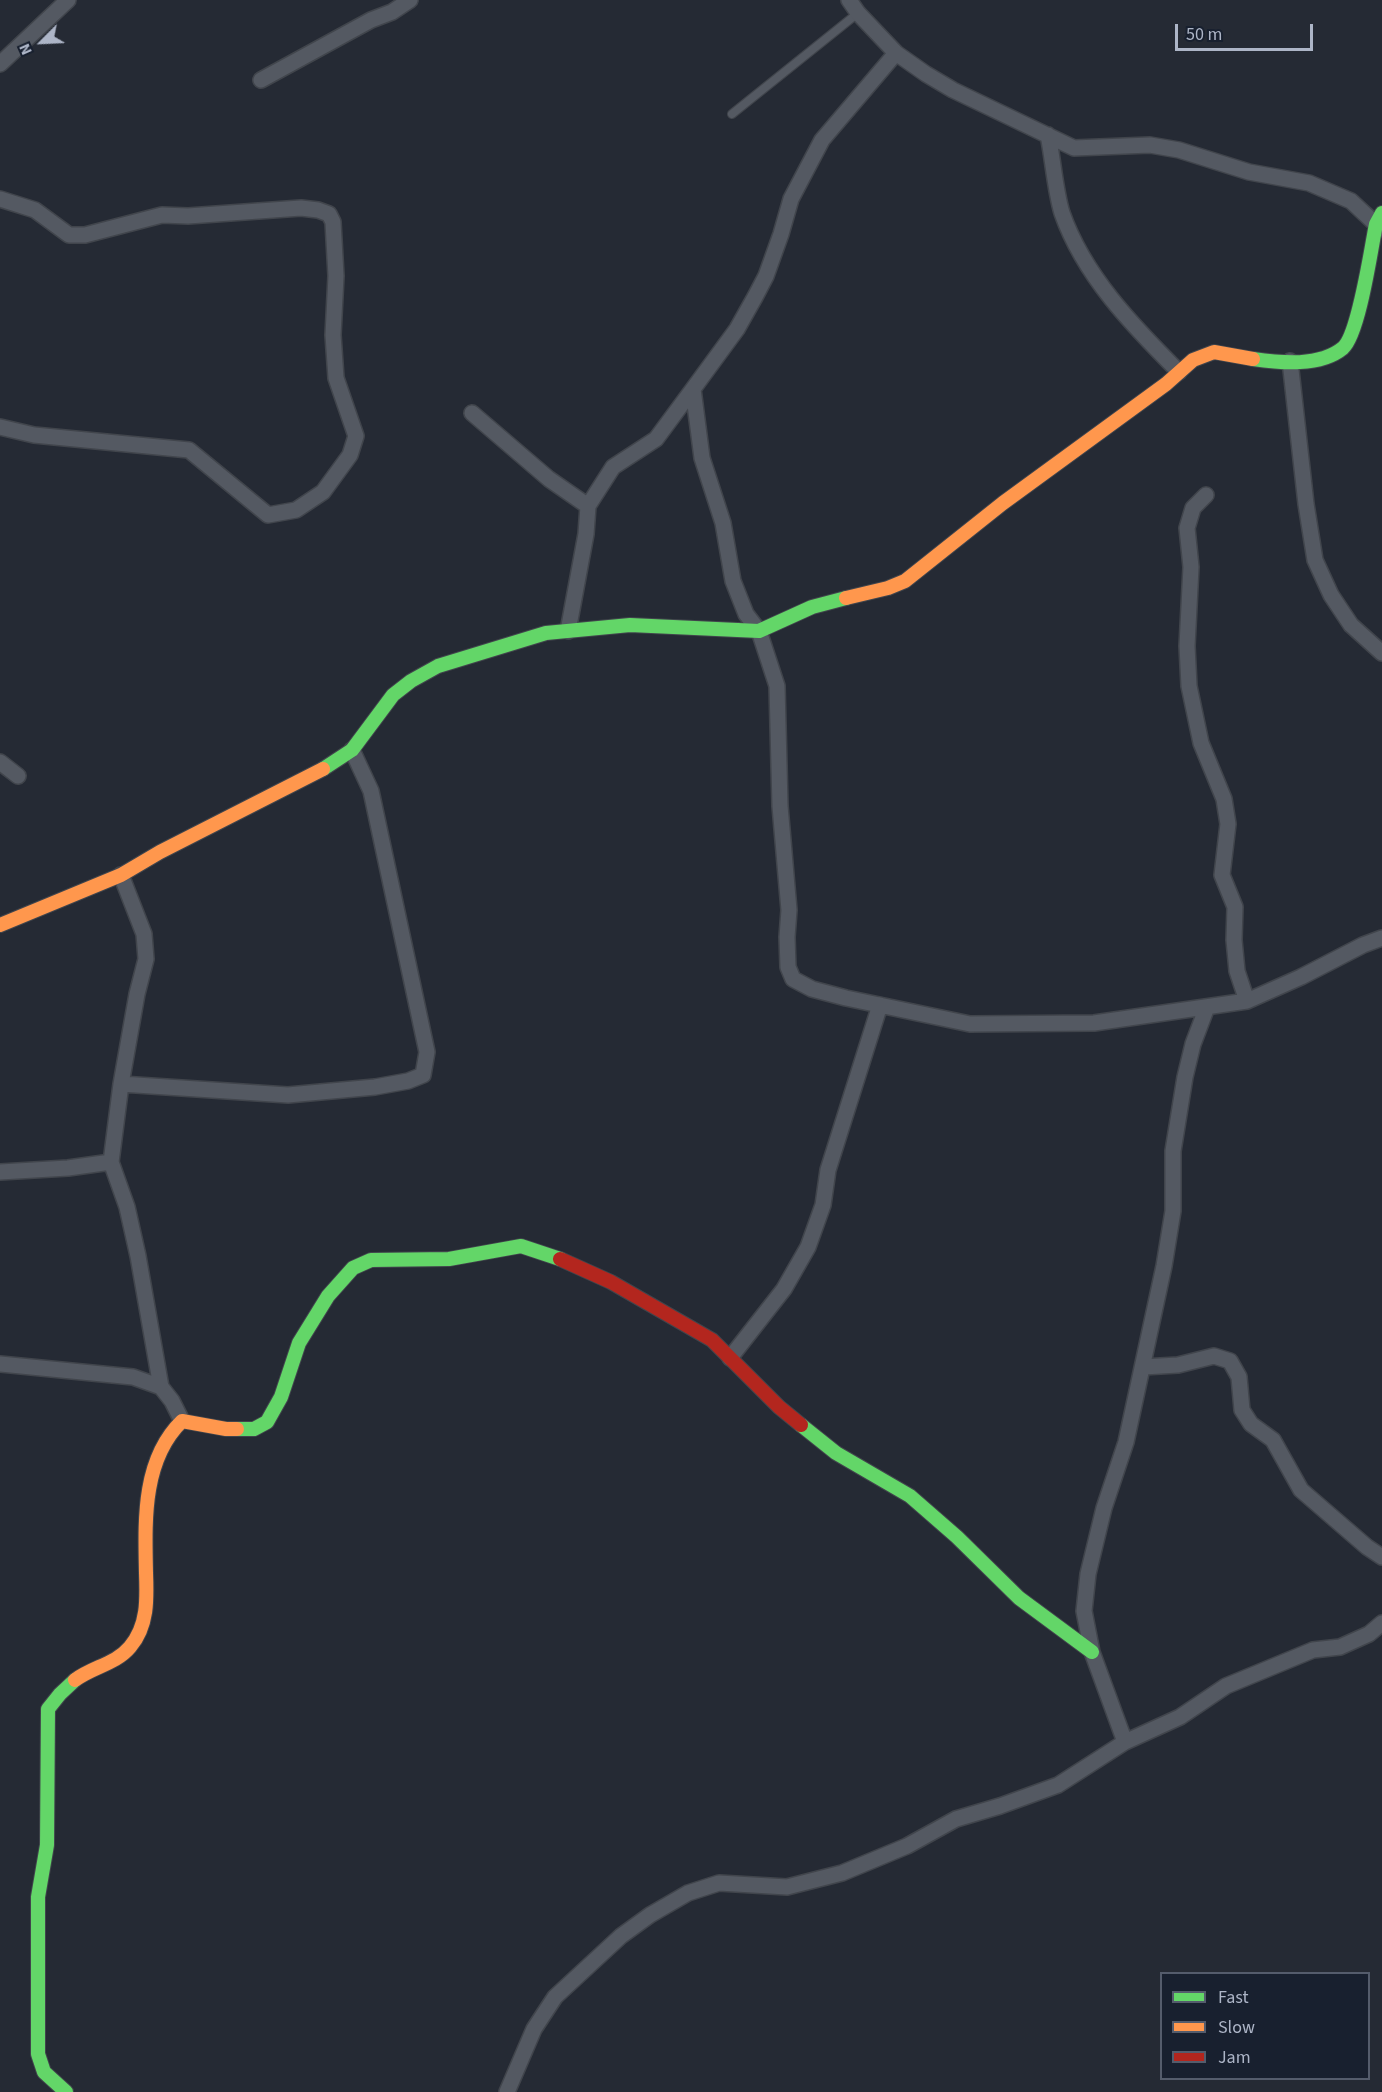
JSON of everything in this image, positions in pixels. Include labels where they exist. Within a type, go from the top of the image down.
[{"type":"street","points":[[0,64],[67,0]]},
{"type":"street","points":[[261,80],[371,20],[392,12],[410,0]]},
{"type":"street","points":[[0,925],[121,875],[160,852],[314,775],[352,750],[393,695],[411,681],[438,666],[546,633],[630,625],[759,631],[812,607],[888,588],[906,581],[1003,503],[1149,397],[1193,360],[1215,352],[1267,361],[1308,362],[1332,354],[1344,347],[1354,330],[1380,222],[1351,201],[1310,183],[1249,172],[1179,150],[1150,146],[1074,148],[953,90],[926,74],[896,53],[853,6]]},
{"type":"street","points":[[568,631],[586,534],[588,506],[613,467],[656,439],[737,329],[766,276],[782,234],[791,199],[822,140],[896,53]]},
{"type":"street","points":[[1048,135],[1062,211],[1078,247],[1106,292],[1140,333],[1179,372]]},
{"type":"street","points":[[0,199],[35,210],[69,236],[86,235],[162,215],[188,216],[302,208],[329,214],[333,222],[335,238],[333,335],[336,378],[356,436],[350,455],[323,492],[296,510],[268,515],[189,450],[33,435],[0,427]]},
{"type":"street","points":[[1290,361],[1306,504],[1315,560],[1331,595],[1351,626],[1382,653]]},
{"type":"street","points":[[693,389],[702,458],[723,523],[733,581],[746,614],[759,631],[777,686],[780,806],[789,910],[788,967],[793,979],[812,989],[970,1024],[1094,1023],[1247,1001],[1382,938]]},
{"type":"street","points":[[472,412],[549,479],[588,506]]},
{"type":"street","points":[[1206,495],[1193,508],[1188,528],[1191,567],[1187,646],[1189,686],[1201,743],[1224,799],[1228,824],[1221,875],[1235,907],[1234,940],[1237,971],[1247,1001]]},
{"type":"street","points":[[121,1084],[288,1095],[375,1087],[408,1081],[423,1075],[427,1052],[371,791],[352,750]]},
{"type":"street","points":[[0,762],[18,776]]},
{"type":"street","points":[[121,875],[144,934],[146,959],[137,994],[121,1084],[111,1162],[127,1207],[138,1256],[161,1387],[172,1401],[182,1421]]},
{"type":"street","points":[[730,1358],[784,1289],[808,1247],[823,1205],[828,1170],[880,1005]]},
{"type":"street","points":[[1125,1742],[1092,1652],[1084,1611],[1088,1574],[1104,1508],[1126,1442],[1143,1367],[1173,1211],[1173,1151],[1185,1077],[1193,1044],[1207,1007]]},
{"type":"street","points":[[0,1172],[68,1168],[111,1162]]},
{"type":"street","points":[[182,1421],[226,1429],[254,1429],[267,1422],[281,1396],[299,1343],[328,1296],[353,1268],[371,1260],[449,1259],[521,1246],[550,1254],[611,1282],[712,1340],[779,1407],[836,1453],[910,1496],[957,1537],[1019,1598],[1092,1652]]},
{"type":"street","points":[[1143,1367],[1178,1365],[1214,1356],[1230,1361],[1239,1377],[1242,1410],[1251,1424],[1273,1440],[1301,1490],[1367,1547],[1382,1557]]},
{"type":"street","points":[[0,1364],[133,1377],[161,1387]]},
{"type":"street","points":[[66,2092],[41,2071],[38,2064],[36,2016],[38,1898],[47,1845],[48,1709],[60,1691],[85,1673],[122,1657],[136,1639],[145,1618],[146,1521],[155,1462],[168,1436],[182,1421]]},
{"type":"street","points":[[507,2092],[534,2029],[555,1997],[621,1936],[650,1915],[688,1893],[719,1883],[787,1887],[842,1873],[907,1846],[956,1819],[1058,1785],[1125,1742],[1180,1717],[1226,1686],[1313,1650],[1340,1647],[1369,1634],[1382,1623]]},
{"type":"lane","points":[[732,114],[853,6]]},
{"type":"traffic: fast","points":[[1253,359],[1276,362],[1312,361],[1334,354],[1343,348],[1349,340],[1359,309],[1376,224],[1382,213]]},
{"type":"traffic: fast","points":[[323,769],[352,750],[393,695],[411,681],[438,666],[546,633],[630,625],[759,631],[812,607],[846,598]]},
{"type":"traffic: fast","points":[[237,1429],[254,1429],[267,1422],[281,1397],[299,1343],[328,1296],[353,1268],[371,1260],[449,1259],[521,1246],[560,1259]]},
{"type":"traffic: fast","points":[[801,1425],[836,1453],[910,1496],[957,1537],[1019,1598],[1092,1652]]},
{"type":"traffic: fast","points":[[66,2092],[44,2072],[38,2054],[38,1897],[47,1845],[48,1709],[75,1680]]},
{"type":"traffic: slow","points":[[846,598],[888,588],[905,581],[1003,503],[1166,384],[1193,360],[1214,352],[1253,359]]},
{"type":"traffic: slow","points":[[0,925],[121,875],[160,852],[323,769]]},
{"type":"traffic: slow","points":[[75,1680],[118,1658],[130,1647],[140,1630],[146,1602],[146,1512],[149,1492],[159,1454],[169,1437],[182,1421],[237,1429]]},
{"type":"traffic: jam","points":[[560,1259],[611,1282],[712,1340],[779,1407],[801,1425]]}]
